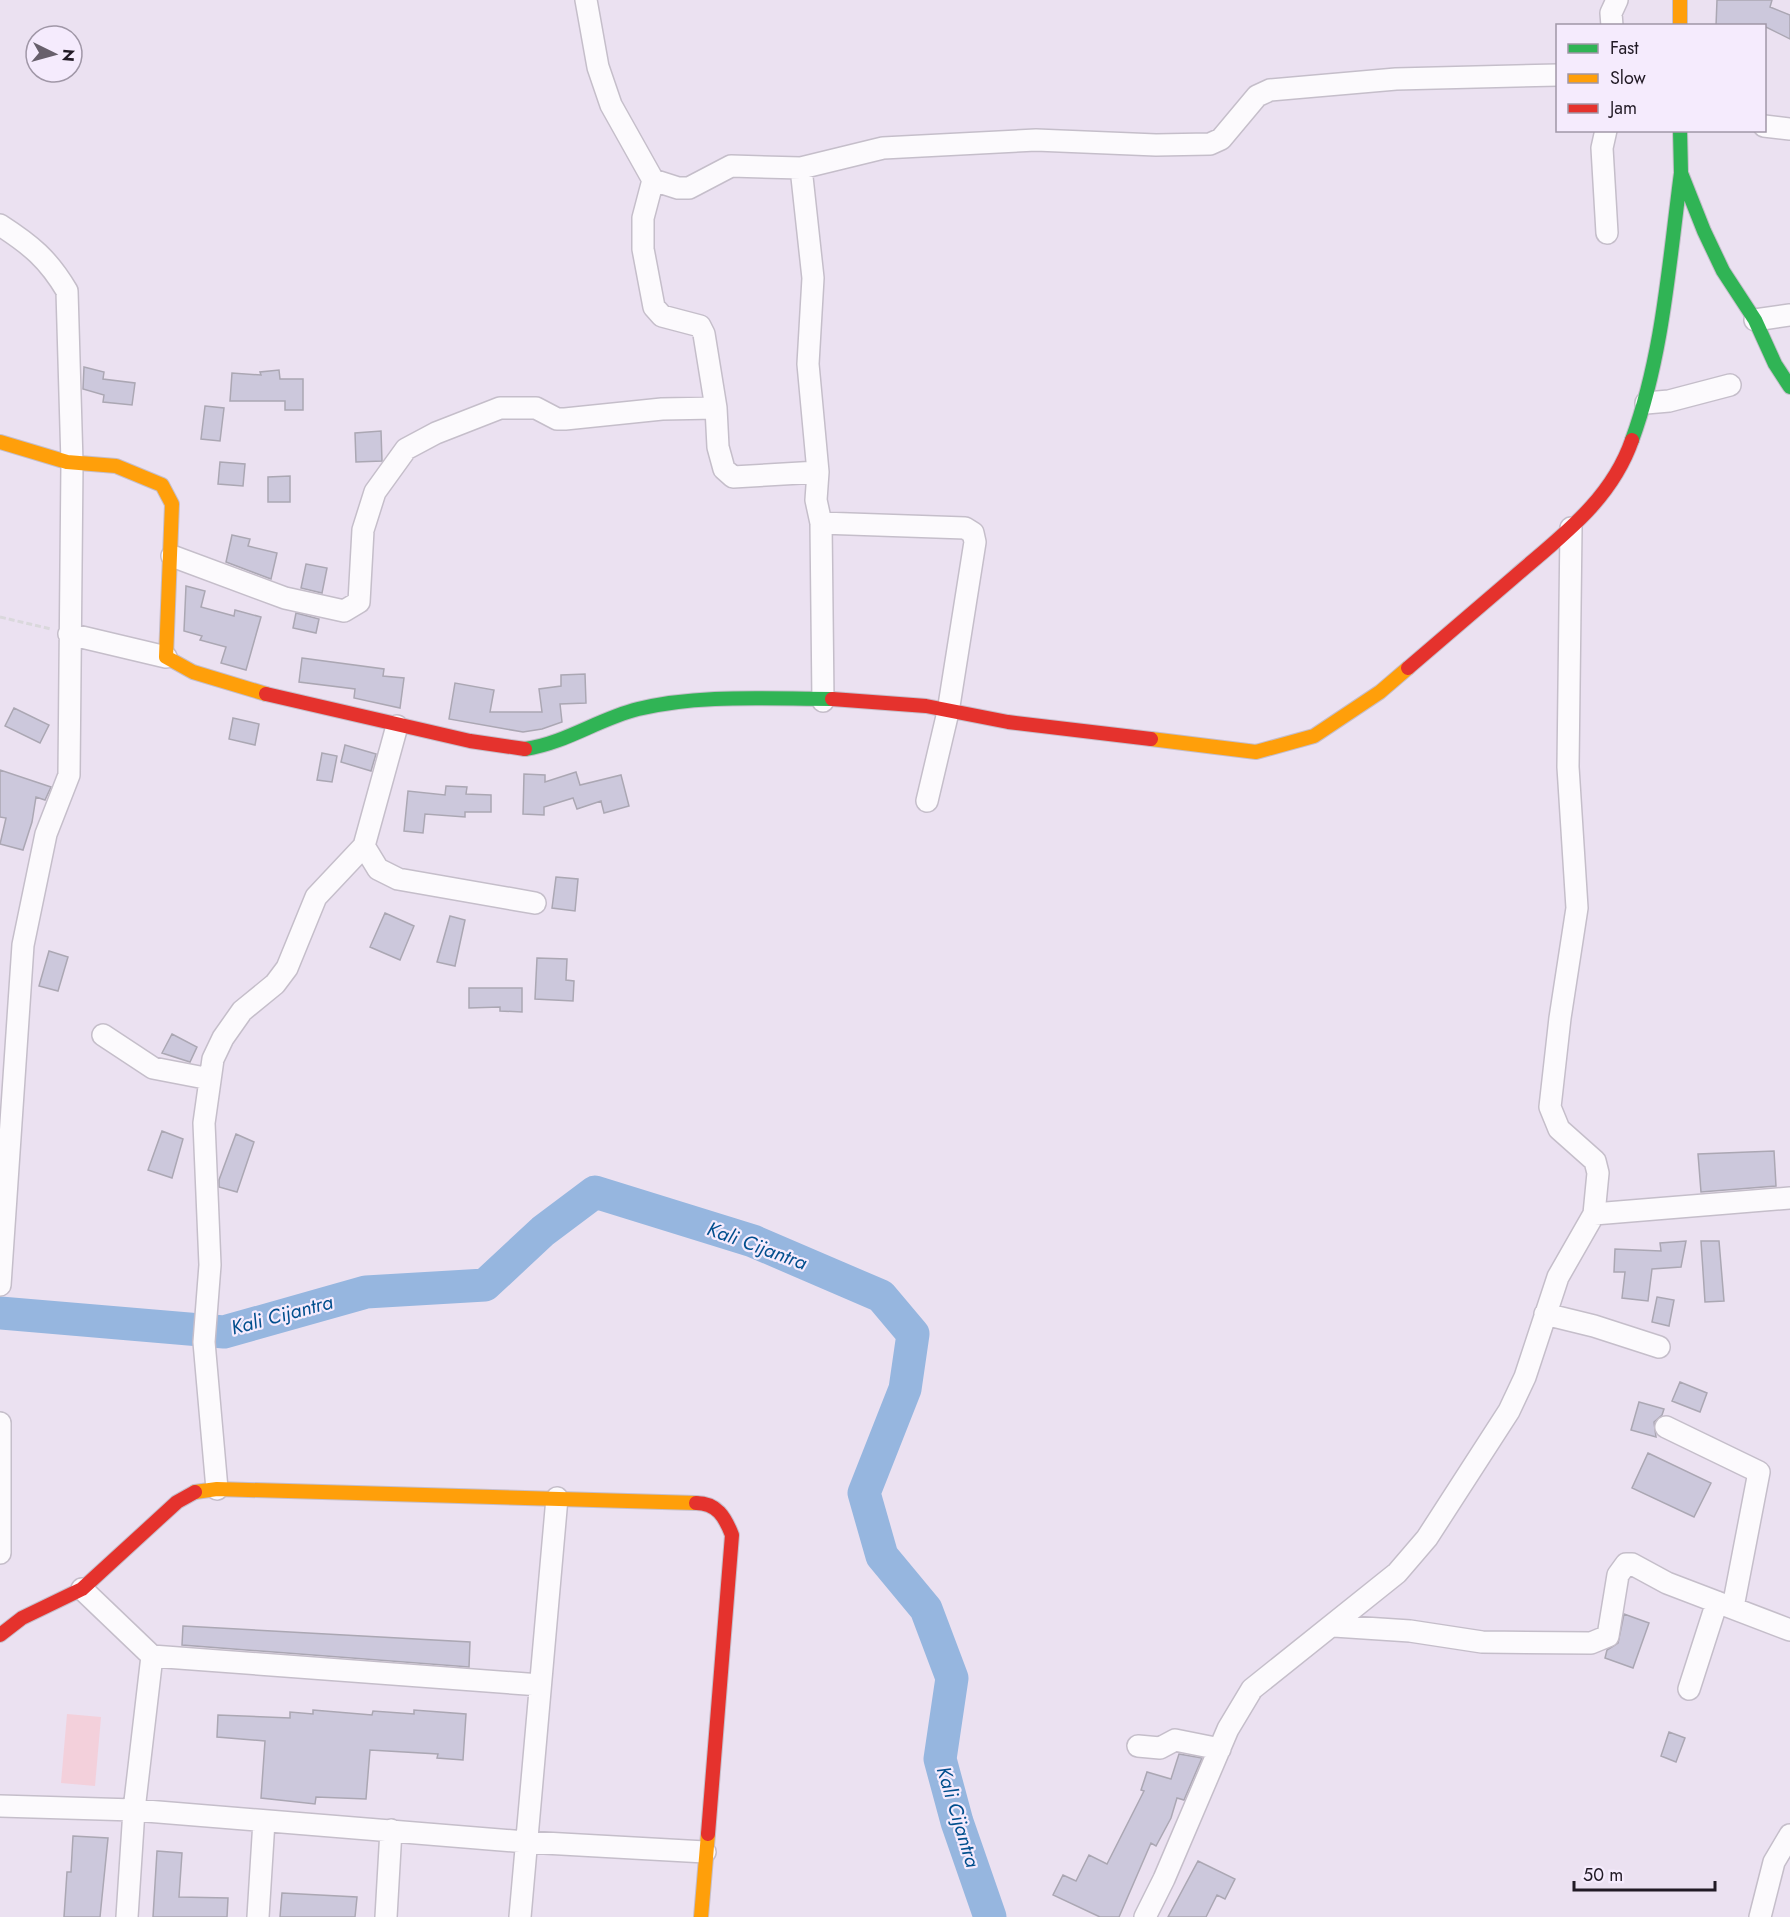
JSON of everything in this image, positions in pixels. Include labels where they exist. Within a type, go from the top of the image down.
[{"type":"street","points":[[586,0],[598,67],[611,105],[653,180],[678,188],[689,188],[730,166],[801,168],[883,148],[1036,140],[1156,145],[1210,144],[1221,139],[1257,96],[1270,90],[1396,79],[1556,75]]},
{"type":"street","points":[[1612,24],[1611,13],[1617,0]]},
{"type":"street","points":[[1680,0],[1680,24]]},
{"type":"street","points":[[1766,126],[1790,129]]},
{"type":"street","points":[[1606,132],[1602,148],[1607,233]]},
{"type":"street","points":[[69,634],[166,657],[193,672],[289,701],[397,726],[523,749],[546,746],[568,738],[597,722],[666,703],[706,700],[823,700],[926,706],[948,712],[1256,752],[1314,736],[1380,692],[1572,528],[1604,495],[1624,464],[1646,403],[1657,352],[1681,173],[1680,132]]},
{"type":"street","points":[[801,168],[813,278],[808,364],[818,472],[816,500],[821,523],[823,700]]},
{"type":"street","points":[[1681,173],[1723,271],[1755,320],[1775,364],[1790,387]]},
{"type":"street","points":[[653,180],[643,218],[643,249],[654,307],[662,316],[700,326],[707,348],[722,464],[733,477],[818,472]]},
{"type":"street","points":[[0,225],[35,248],[57,273],[67,291],[72,463],[69,775],[46,834],[23,945],[0,1285]]},
{"type":"street","points":[[1755,320],[1790,315]]},
{"type":"street","points":[[1646,403],[1669,401],[1730,385]]},
{"type":"street","points":[[172,556],[285,598],[344,611],[359,602],[363,530],[375,492],[398,457],[436,433],[500,408],[536,408],[557,419],[565,419],[662,409],[716,408]]},
{"type":"street","points":[[0,442],[27,452],[72,463],[116,466],[162,485],[172,504],[172,556],[166,657]]},
{"type":"street","points":[[821,523],[965,528],[973,533],[975,542],[948,712],[927,801]]},
{"type":"street","points":[[1145,1917],[1220,1749],[1252,1689],[1334,1626],[1397,1573],[1427,1538],[1509,1411],[1525,1377],[1558,1277],[1594,1214],[1598,1173],[1594,1161],[1559,1129],[1551,1107],[1560,1018],[1577,908],[1568,767],[1572,528]]},
{"type":"street","points":[[217,1489],[204,1342],[210,1265],[204,1123],[213,1059],[223,1038],[242,1011],[275,984],[288,968],[316,897],[364,846],[397,726]]},
{"type":"street","points":[[364,846],[378,869],[398,879],[535,903]]},
{"type":"street","points":[[103,1035],[153,1068],[210,1079]]},
{"type":"street","points":[[1594,1214],[1790,1198]]},
{"type":"street","points":[[1545,1314],[1594,1326],[1659,1347]]},
{"type":"street","points":[[0,1423],[0,1553]]},
{"type":"street","points":[[1666,1427],[1759,1472],[1725,1605],[1689,1689]]},
{"type":"street","points":[[0,1635],[21,1618],[82,1589],[185,1496],[194,1492],[217,1489],[707,1503],[725,1516],[732,1535],[701,1917]]},
{"type":"street","points":[[520,1917],[557,1498]]},
{"type":"street","points":[[1334,1626],[1410,1631],[1482,1642],[1591,1643],[1608,1636],[1618,1575],[1626,1564],[1632,1564],[1667,1583],[1790,1630]]},
{"type":"street","points":[[82,1589],[152,1656],[540,1685]]},
{"type":"street","points":[[127,1917],[134,1810],[152,1656]]},
{"type":"street","points":[[1138,1746],[1160,1748],[1175,1740],[1220,1749]]},
{"type":"street","points":[[0,1806],[134,1810],[526,1842],[705,1852]]},
{"type":"street","points":[[258,1917],[264,1821]]},
{"type":"street","points":[[386,1917],[391,1830]]},
{"type":"street","points":[[1760,1917],[1774,1862],[1790,1835]]},
{"type":"path","points":[[0,617],[69,634]]},
{"type":"shaded area","points":[[67,1714],[101,1717],[95,1786],[61,1783]]},
{"type":"building","points":[[1717,0],[1772,0],[1770,7],[1790,15],[1790,39],[1766,27],[1766,24],[1716,24]]},
{"type":"building","points":[[84,367],[104,372],[103,379],[135,383],[132,405],[103,402],[104,395],[83,389]]},
{"type":"building","points":[[279,370],[280,379],[303,379],[303,410],[285,410],[285,401],[230,401],[232,373],[261,375],[260,372]]},
{"type":"building","points":[[205,406],[224,408],[220,441],[201,439]]},
{"type":"building","points":[[381,431],[382,461],[356,462],[355,433]]},
{"type":"building","points":[[220,462],[245,464],[243,486],[218,484]]},
{"type":"building","points":[[290,476],[290,502],[268,502],[268,477]]},
{"type":"building","points":[[232,535],[250,539],[248,546],[277,553],[271,579],[226,562]]},
{"type":"building","points":[[306,564],[327,568],[322,593],[301,588]]},
{"type":"building","points":[[186,586],[205,591],[201,607],[234,616],[235,610],[261,617],[246,670],[221,663],[226,647],[200,640],[202,636],[184,631]]},
{"type":"building","points":[[296,613],[319,619],[316,633],[293,628]]},
{"type":"building","points":[[302,658],[384,669],[383,676],[404,678],[400,708],[354,698],[355,689],[299,682]]},
{"type":"building","points":[[585,674],[586,703],[560,704],[562,722],[542,729],[523,732],[449,719],[455,683],[494,690],[490,712],[542,712],[539,689],[561,686],[561,675]]},
{"type":"building","points":[[14,708],[49,725],[40,743],[5,726]]},
{"type":"building","points":[[233,718],[259,724],[255,745],[229,739]]},
{"type":"building","points":[[345,745],[376,754],[371,771],[341,762]]},
{"type":"building","points":[[322,753],[337,756],[332,782],[317,780]]},
{"type":"building","points":[[0,770],[51,787],[45,800],[36,797],[32,822],[23,850],[0,844],[6,818],[0,817]]},
{"type":"building","points":[[576,772],[580,785],[621,775],[629,806],[604,813],[601,801],[577,809],[573,798],[544,807],[544,815],[523,814],[524,774],[545,775],[545,782]]},
{"type":"building","points":[[446,786],[467,787],[466,794],[491,795],[491,812],[465,812],[465,817],[425,814],[423,833],[404,831],[408,791],[445,795]]},
{"type":"building","points":[[556,877],[578,879],[575,911],[552,908]]},
{"type":"building","points":[[385,913],[414,926],[400,960],[370,947]]},
{"type":"building","points":[[450,916],[465,920],[455,966],[437,962]]},
{"type":"building","points":[[49,951],[68,957],[58,991],[39,986]]},
{"type":"building","points":[[537,958],[567,959],[566,980],[574,981],[573,1001],[535,999]]},
{"type":"building","points":[[469,988],[522,988],[522,1012],[500,1011],[500,1007],[469,1008]]},
{"type":"building","points":[[172,1034],[197,1047],[190,1062],[162,1053]]},
{"type":"building","points":[[162,1131],[183,1139],[172,1178],[148,1170]]},
{"type":"building","points":[[236,1134],[254,1142],[237,1192],[219,1187],[219,1180]]},
{"type":"building","points":[[1774,1151],[1776,1186],[1701,1192],[1698,1154]]},
{"type":"building","points":[[1686,1241],[1681,1267],[1652,1269],[1648,1301],[1622,1298],[1625,1272],[1614,1272],[1615,1249],[1661,1251],[1660,1243]]},
{"type":"building","points":[[1701,1241],[1719,1241],[1724,1301],[1705,1302]]},
{"type":"building","points":[[1657,1297],[1674,1300],[1669,1326],[1652,1322]]},
{"type":"building","points":[[1680,1382],[1707,1393],[1700,1412],[1672,1401]]},
{"type":"building","points":[[1639,1402],[1664,1409],[1662,1415],[1654,1422],[1656,1437],[1631,1430]]},
{"type":"building","points":[[1648,1453],[1711,1483],[1694,1517],[1632,1488]]},
{"type":"building","points":[[1624,1614],[1649,1623],[1633,1668],[1605,1658],[1607,1650],[1618,1643]]},
{"type":"building","points":[[183,1626],[470,1642],[469,1667],[182,1645]]},
{"type":"building","points":[[313,1710],[372,1715],[373,1711],[414,1714],[414,1710],[466,1714],[463,1760],[437,1758],[438,1754],[370,1750],[366,1799],[316,1797],[315,1804],[261,1798],[265,1741],[217,1737],[218,1715],[290,1718],[290,1712],[313,1714]]},
{"type":"building","points":[[1669,1732],[1685,1738],[1676,1762],[1661,1756]]},
{"type":"building","points":[[1179,1754],[1202,1758],[1184,1800],[1177,1798],[1171,1818],[1156,1846],[1151,1843],[1119,1917],[1100,1917],[1053,1895],[1063,1875],[1076,1881],[1089,1855],[1107,1864],[1144,1791],[1141,1790],[1147,1772],[1171,1779]]},
{"type":"building","points":[[73,1836],[108,1838],[100,1917],[64,1917],[67,1872],[71,1872]]},
{"type":"building","points":[[157,1851],[182,1853],[179,1897],[228,1898],[227,1917],[153,1917]]},
{"type":"building","points":[[1198,1861],[1235,1879],[1225,1899],[1217,1895],[1206,1917],[1168,1917]]},
{"type":"building","points":[[282,1893],[357,1897],[355,1917],[280,1917]]},
{"type":"waterway","name":"Kali Cijantra","points":[[0,1313],[224,1332],[366,1292],[485,1285],[543,1231],[595,1192],[753,1241],[881,1296],[913,1334],[905,1389],[864,1493],[882,1556],[926,1609],[952,1678],[940,1759],[957,1822],[990,1917]]},
{"type":"traffic: fast","points":[[1680,132],[1681,173],[1704,231],[1723,271],[1755,320],[1775,364],[1790,387]]},
{"type":"traffic: fast","points":[[1632,440],[1643,408],[1658,342],[1681,173]]},
{"type":"traffic: fast","points":[[525,749],[554,742],[623,713],[662,704],[734,698],[832,699]]},
{"type":"traffic: slow","points":[[1680,0],[1680,24]]},
{"type":"traffic: slow","points":[[0,442],[67,462],[116,466],[162,485],[172,504],[166,657],[193,672],[266,694]]},
{"type":"traffic: slow","points":[[1151,739],[1256,752],[1314,736],[1380,692],[1408,668]]},
{"type":"traffic: slow","points":[[195,1492],[217,1489],[696,1503]]},
{"type":"traffic: slow","points":[[701,1917],[708,1834]]},
{"type":"traffic: jam","points":[[1408,668],[1548,548],[1598,500],[1623,462],[1632,440]]},
{"type":"traffic: jam","points":[[266,694],[470,741],[525,749]]},
{"type":"traffic: jam","points":[[832,699],[926,706],[1008,722],[1151,739]]},
{"type":"traffic: jam","points":[[0,1635],[22,1618],[82,1589],[177,1502],[195,1492]]},
{"type":"traffic: jam","points":[[696,1503],[715,1508],[726,1522],[732,1535],[708,1834]]}]
